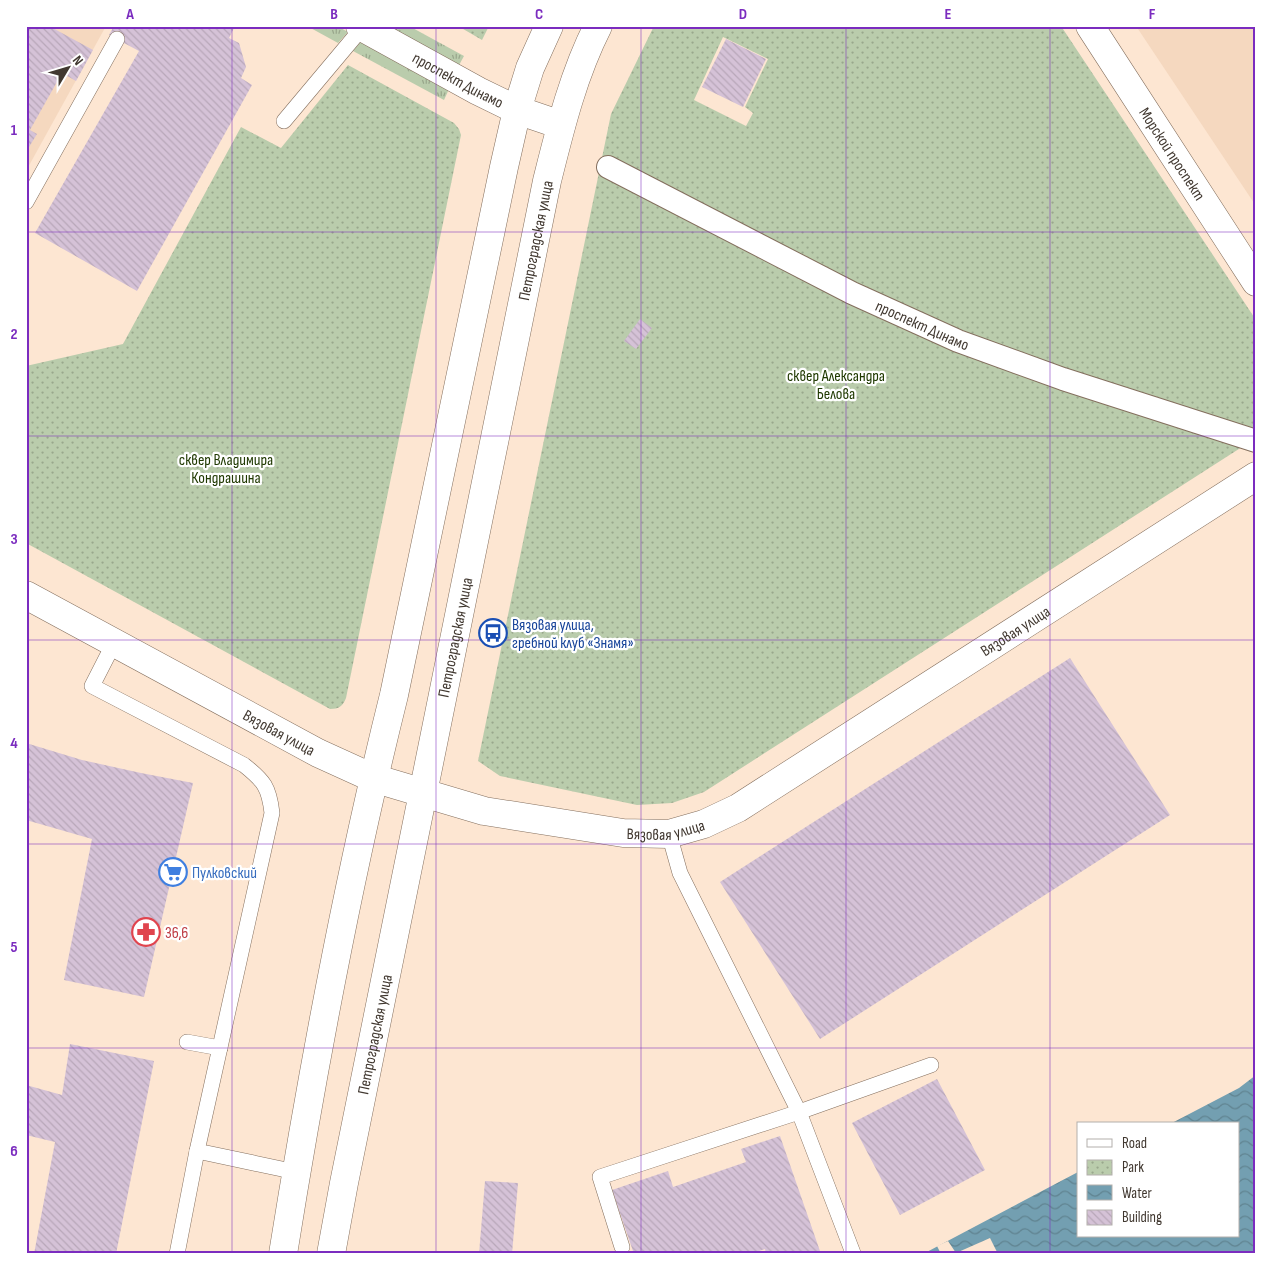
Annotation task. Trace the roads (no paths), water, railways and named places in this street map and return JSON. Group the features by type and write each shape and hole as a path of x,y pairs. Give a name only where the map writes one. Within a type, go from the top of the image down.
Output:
{"street":[{"path":"282,1254 339,944 373,778 394,696 504,166 517,110 530,68 549,26"},
{"name":"Петроградская улица","path":"331,1254 545,191 561,125 574,85 598,26"},
{"name":"Морской проспект","path":"1090,26 1251,265"},
{"name":"проспект Динамо","path":"361,27 478,91 517,110 561,125"},
{"name":"проспект Динамо","path":"608,166 852,293 958,341 1063,379 1256,441"},
{"name":"Вязовая улица","path":"26,595 318,753 373,778 484,811 624,833 669,834 704,824 738,808 1256,476"}],"lane":[{"path":"284,121 361,27"},
{"path":"26,202 117,39"},
{"path":"114,643 92,686 244,765 260,778 270,794 272,813 197,1151 177,1254"},
{"path":"669,834 680,873 799,1112 853,1253"},
{"path":"187,1042 220,1048"},
{"path":"622,1247 600,1177 799,1112 931,1064"},
{"path":"197,1151 296,1172"}],"water":[{"path":"1256,1075 1256,1254 923,1254 1077,1173 1077,1238 1240,1238 1240,1122 1174,1122 1239,1088"}],"place":[{"name":"Вязовая улица, гребной клуб «Знамя»","path":"493,633"},
{"name":"Пулковский","path":"173,872"},
{"name":"36,6","path":"146,932"}],"park label":[{"name":"сквер Александра Белова","path":"836,384"},
{"name":"сквер Владимира Кондрашина","path":"226,468"}]}
